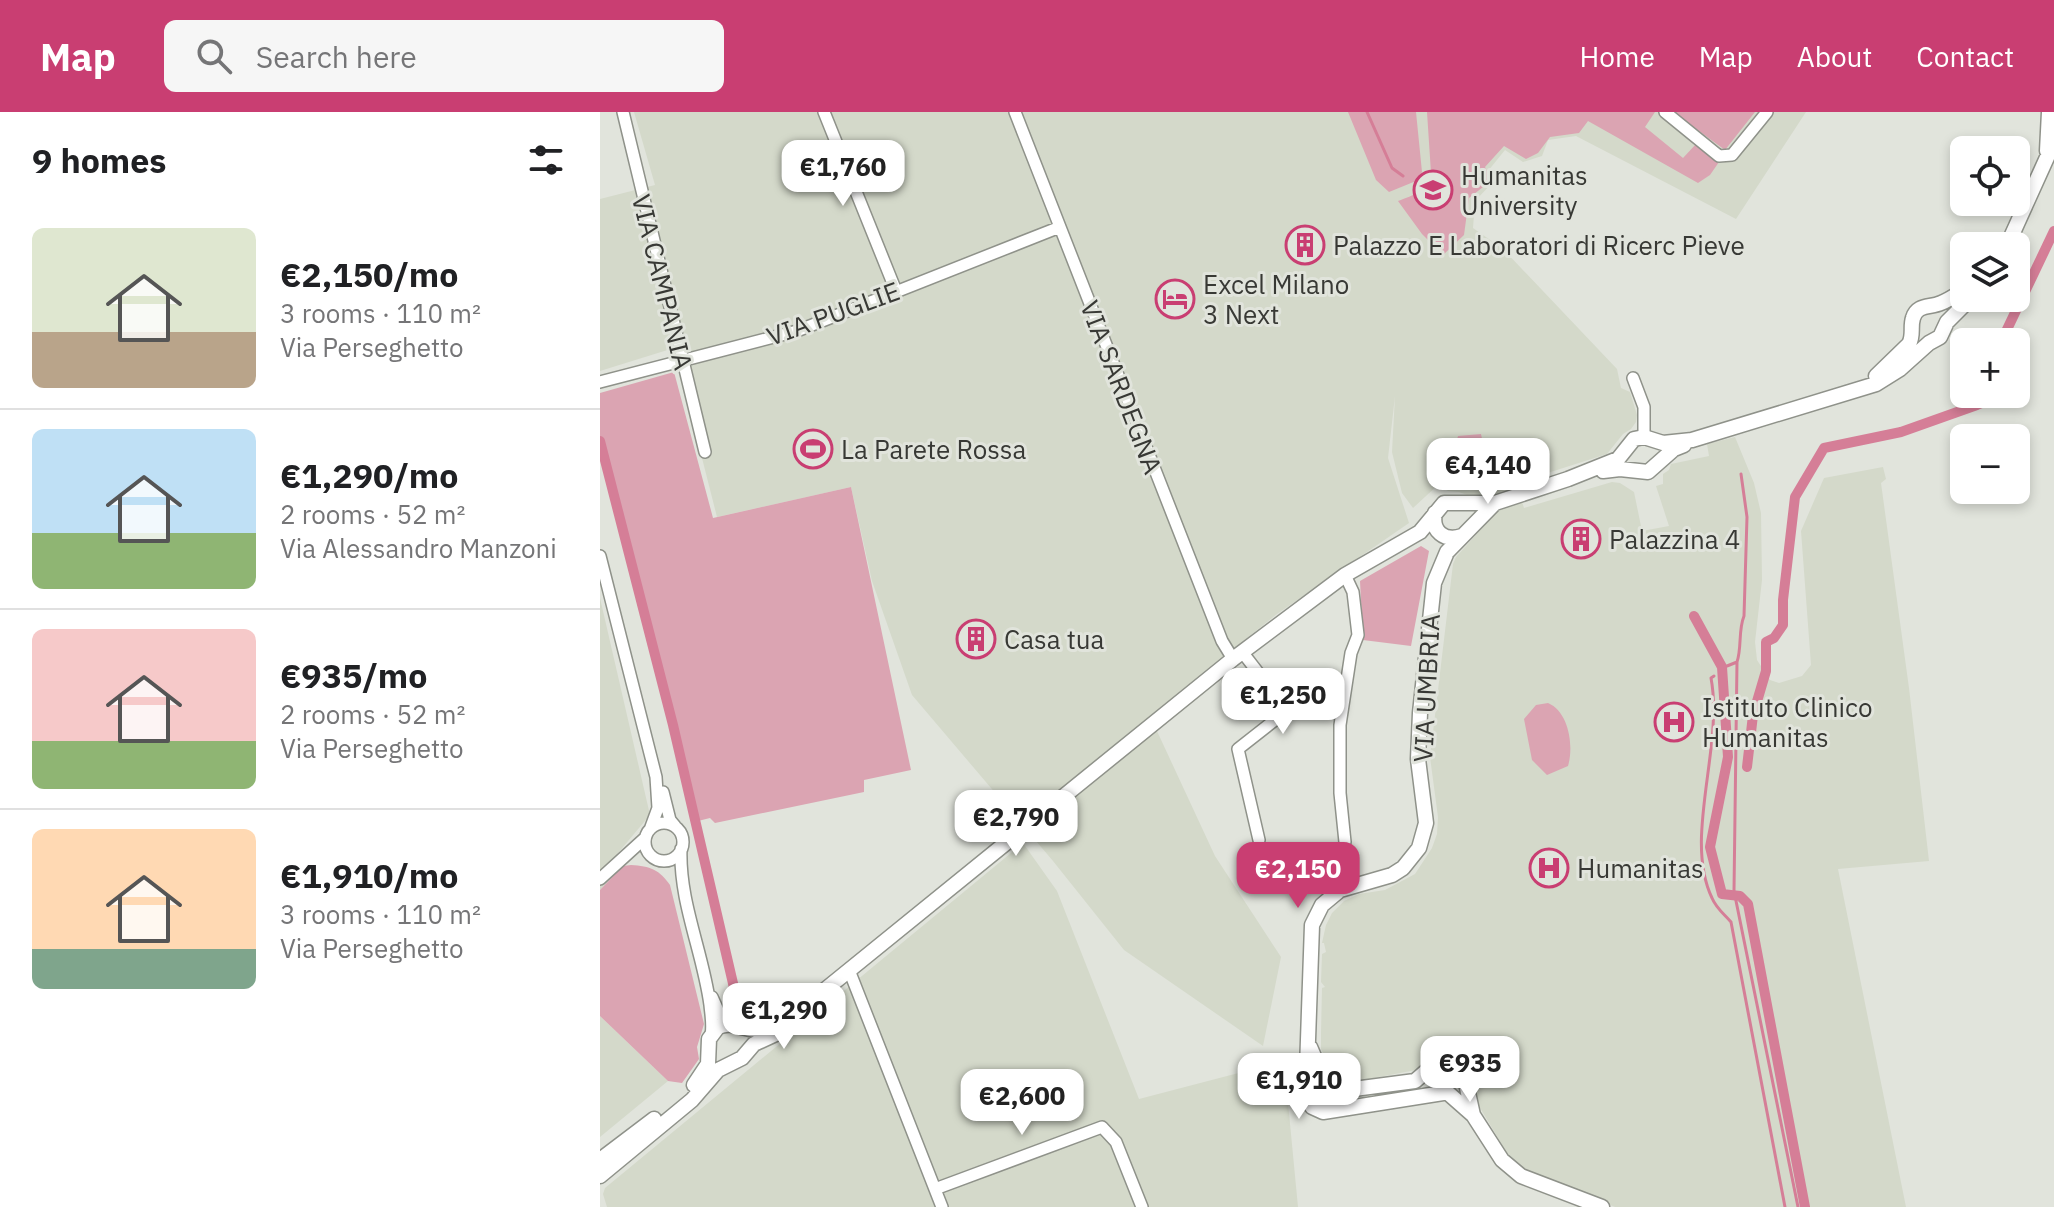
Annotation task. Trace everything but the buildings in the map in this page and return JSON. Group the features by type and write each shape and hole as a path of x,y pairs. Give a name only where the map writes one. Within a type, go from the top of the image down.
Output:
{"street":[{"name":"VIA CAMPANIA","path":"623,112 705,452"},
{"path":"824,112 896,291"},
{"name":"VIA SARDEGNA","path":"1015,112 1222,641 1280,701 1280,716 1238,749 1259,840"},
{"path":"1665,112 1719,156 1726,157 1732,155 1767,112"},
{"path":"2013,232 2050,149 2049,112"},
{"name":"VIA PUGLIE","path":"600,382 797,331 1060,227"},
{"path":"1857,391 1901,354 1912,338 1913,317 1917,311 1950,297"},
{"path":"1933,306 1943,312 1947,322"},
{"path":"1568,479 1613,469 1648,472 1674,449 1692,440 1857,391 1896,372 1944,333 1947,322 1957,312"},
{"path":"1912,327 1919,337 1935,340"},
{"path":"1633,378 1644,407 1648,439 1659,450 1659,462"},
{"path":"600,1176 692,1100 718,1070 742,1058 756,1042 778,1033 849,970 1238,656 1345,575 1420,532 1444,503 1495,503 1568,479 1618,459 1631,441 1648,439 1663,443 1692,440"},
{"path":"1624,451 1626,462 1632,470"},
{"path":"1420,532 1450,538 1466,532 1470,513 1461,503"},
{"name":"VIA UMBRIA","path":"1308,1044 1311,938 1322,905 1340,890 1360,882 1380,879 1403,868 1419,848 1426,823 1418,759 1420,713 1433,595 1441,561 1495,503"},
{"path":"1435,512 1435,525 1441,534 1441,561"},
{"path":"600,556 656,777 670,820 682,837 684,888 713,1024 710,1056 705,1070 690,1090 600,1160"},
{"path":"1345,575 1353,592 1358,635 1351,653 1340,725 1340,793 1345,842"},
{"path":"656,777 658,808 648,833 647,850 684,888"},
{"path":"600,879 648,833 663,823 675,826"},
{"path":"622,860 646,856 659,860 673,858 681,849"},
{"path":"849,970 942,1207"},
{"path":"707,985 720,1015 747,1036 747,1051"},
{"path":"710,1042 719,1026 735,1025 758,1031 790,1021"},
{"path":"710,1042 718,1060 733,1063"},
{"path":"1308,1044 1316,1061 1334,1081 1340,1100 1329,1111"},
{"path":"1308,1044 1306,1091 1308,1102 1318,1111 1445,1093 1459,1088 1463,1080"},
{"path":"1306,1091 1317,1078 1354,1089 1415,1081 1441,1060 1454,1060 1463,1070 1473,1115"},
{"path":"1431,1069 1432,1084 1473,1115 1511,1170 1602,1207"},
{"path":"935,1189 1096,1128 1108,1131 1116,1142 1142,1207"}],"shaded area":[{"path":"634,112 1806,112 1736,219 1576,136 1548,140 1542,156 1523,162 1505,150 1488,171 1496,179 1475,201 1473,228 1503,249 1617,369 1621,388 1630,392 1637,415 1631,429 1607,454 1516,483 1524,508 1612,482 1620,483 1634,492 1642,531 1669,526 1656,486 1663,484 1663,474 1671,464 1709,456 1707,444 1735,437 1754,483 1761,513 1762,580 1755,642 1757,660 1770,680 1779,683 1802,676 1811,665 1801,531 1824,478 1883,467 1886,479 1881,483 1929,861 1838,869 1906,1207 1615,1207 1521,1168 1511,1160 1479,1106 1467,1054 1462,1050 1429,1057 1416,1070 1363,1080 1333,1069 1326,1060 1321,1049 1322,988 1325,987 1321,982 1322,954 1326,952 1322,943 1326,925 1344,901 1359,894 1385,890 1415,874 1432,848 1438,817 1430,757 1453,564 1494,515 1487,493 1472,497 1448,491 1439,484 1413,508 1402,493 1392,452 1395,396 1388,458 1409,523 1277,614 1150,716 1215,856 1281,957 1263,1046 1124,950 912,695 872,581 851,487 717,517 674,348 600,371 600,199 655,185"},
{"path":"1348,112 1416,112 1422,172 1416,181 1389,192 1376,180"},
{"path":"1427,112 1655,112 1645,127 1683,158 1697,143 1719,162 1710,175 1698,183 1588,121 1579,133 1550,137 1538,153 1526,159 1504,146 1485,167 1492,180 1469,198 1464,235 1443,255 1422,234 1398,201 1419,192 1431,173"},
{"path":"1673,112 1755,112 1725,150"},
{"path":"674,372 713,518 851,487 911,770 864,780 864,792 715,823 710,818 698,821 600,438 600,393"},
{"path":"1481,434 1488,468 1461,471 1456,443 1458,436"},
{"path":"1421,546 1429,551 1411,646 1363,640 1360,581"},
{"path":"600,598 650,815 612,860 623,866 600,890"},
{"path":"1548,703 1555,707 1565,722 1570,749 1568,766 1547,775 1532,760 1524,719 1536,705"},
{"path":"1023,843 1057,891 1139,1099 1284,1061 1298,1207 607,1207 603,1194 605,1188"},
{"path":"623,866 654,870 670,885 704,1024 697,1047 699,1059 682,1083 668,1081 600,1016 600,890"},
{"path":"600,1016 668,1081 600,1137"}],"waterway":[{"path":"1367,112 1392,168 1403,176"},
{"path":"2008,328 2054,231"},
{"path":"1747,767 1753,715 1766,671 1766,642 1774,638 1783,625 1795,497 1824,448 1901,432 1967,408"},
{"path":"600,441 673,725 735,992"},
{"path":"1741,474 1747,517 1744,616 1737,662 1734,891 1798,1207"},
{"path":"1694,616 1722,667 1728,757 1710,847 1722,894 1740,896 1748,904 1805,1207"},
{"path":"1727,666 1737,662"},
{"path":"1714,676 1711,678 1713,733 1702,820 1704,874 1714,902 1731,922 1785,1207"}],"place":[{"name":"Humanitas University","path":"1433,190"},
{"name":"Palazzo E Laboratori di Ricerc Pieve","path":"1305,245"},
{"name":"Excel Milano 3 Next","path":"1175,299"},
{"name":"La Parete Rossa","path":"813,449"},
{"name":"Palazzina 4","path":"1581,539"},
{"name":"Casa tua","path":"976,639"},
{"name":"Istituto Clinico Humanitas","path":"1674,722"},
{"name":"Humanitas","path":"1549,868"}]}
